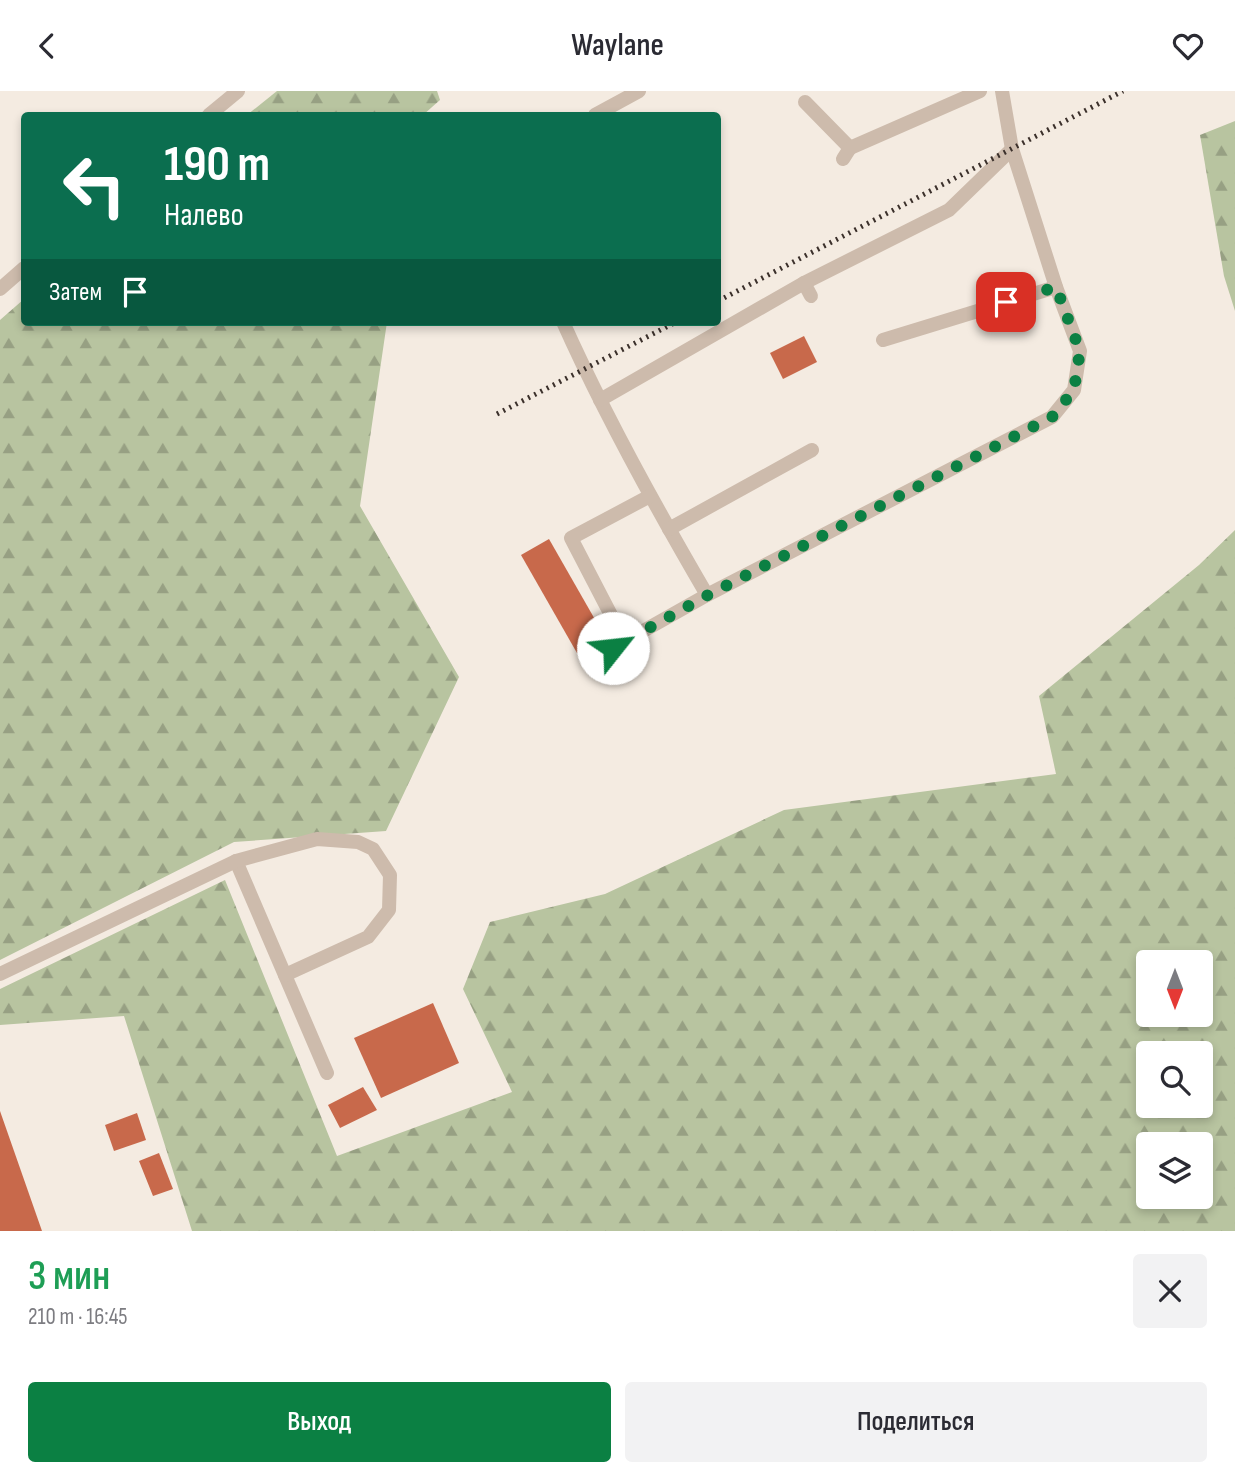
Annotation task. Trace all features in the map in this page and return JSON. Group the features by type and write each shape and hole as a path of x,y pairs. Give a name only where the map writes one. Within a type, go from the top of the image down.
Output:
{"lane":[{"path":"213,112 239,91"},
{"path":"805,101 846,154 980,91"},
{"path":"650,496 571,538 619,645 708,595 1052,417 1074,390 1080,351 1056,287 1012,149 1002,91"},
{"path":"600,112 635,92"},
{"path":"600,400 949,210 1012,149"},
{"path":"0,289 21,271"},
{"path":"883,340 1056,287"},
{"path":"565,326 650,496 708,595"},
{"path":"669,529 812,450"},
{"path":"0,974 236,861 317,839 358,842 373,849 390,875 389,910 368,937 285,975"},
{"path":"236,861 327,1073"}],"green space":[{"path":"277,91 437,91 440,100 426,112 251,112"},
{"path":"1235,121 1235,311 1224,276 1200,135"},
{"path":"21,302 21,326 386,326 360,506 459,677 386,831 234,842 0,960 0,320"},
{"path":"1235,530 1235,1231 192,1231 124,1016 0,1025 0,989 225,880 337,1156 512,1092 463,989 490,922 605,894 784,810 1056,774 1039,696 1199,565"}],"building":[{"path":"804,336 817,362 783,379 770,353"},
{"path":"549,539 605,637 577,653 521,555"},
{"path":"433,1003 459,1063 381,1098 354,1038"},
{"path":"363,1087 377,1110 340,1128 328,1105"},
{"path":"0,1111 42,1231 0,1231"},
{"path":"137,1113 146,1140 114,1151 105,1125"},
{"path":"159,1153 173,1189 153,1196 139,1161"}],"railway":[{"path":"721,299 1123,91"},
{"path":"497,414 668,326"}],"route":[{"path":"613,648 708,595 1052,417 1074,390 1080,351 1056,287 1006,302"}]}
